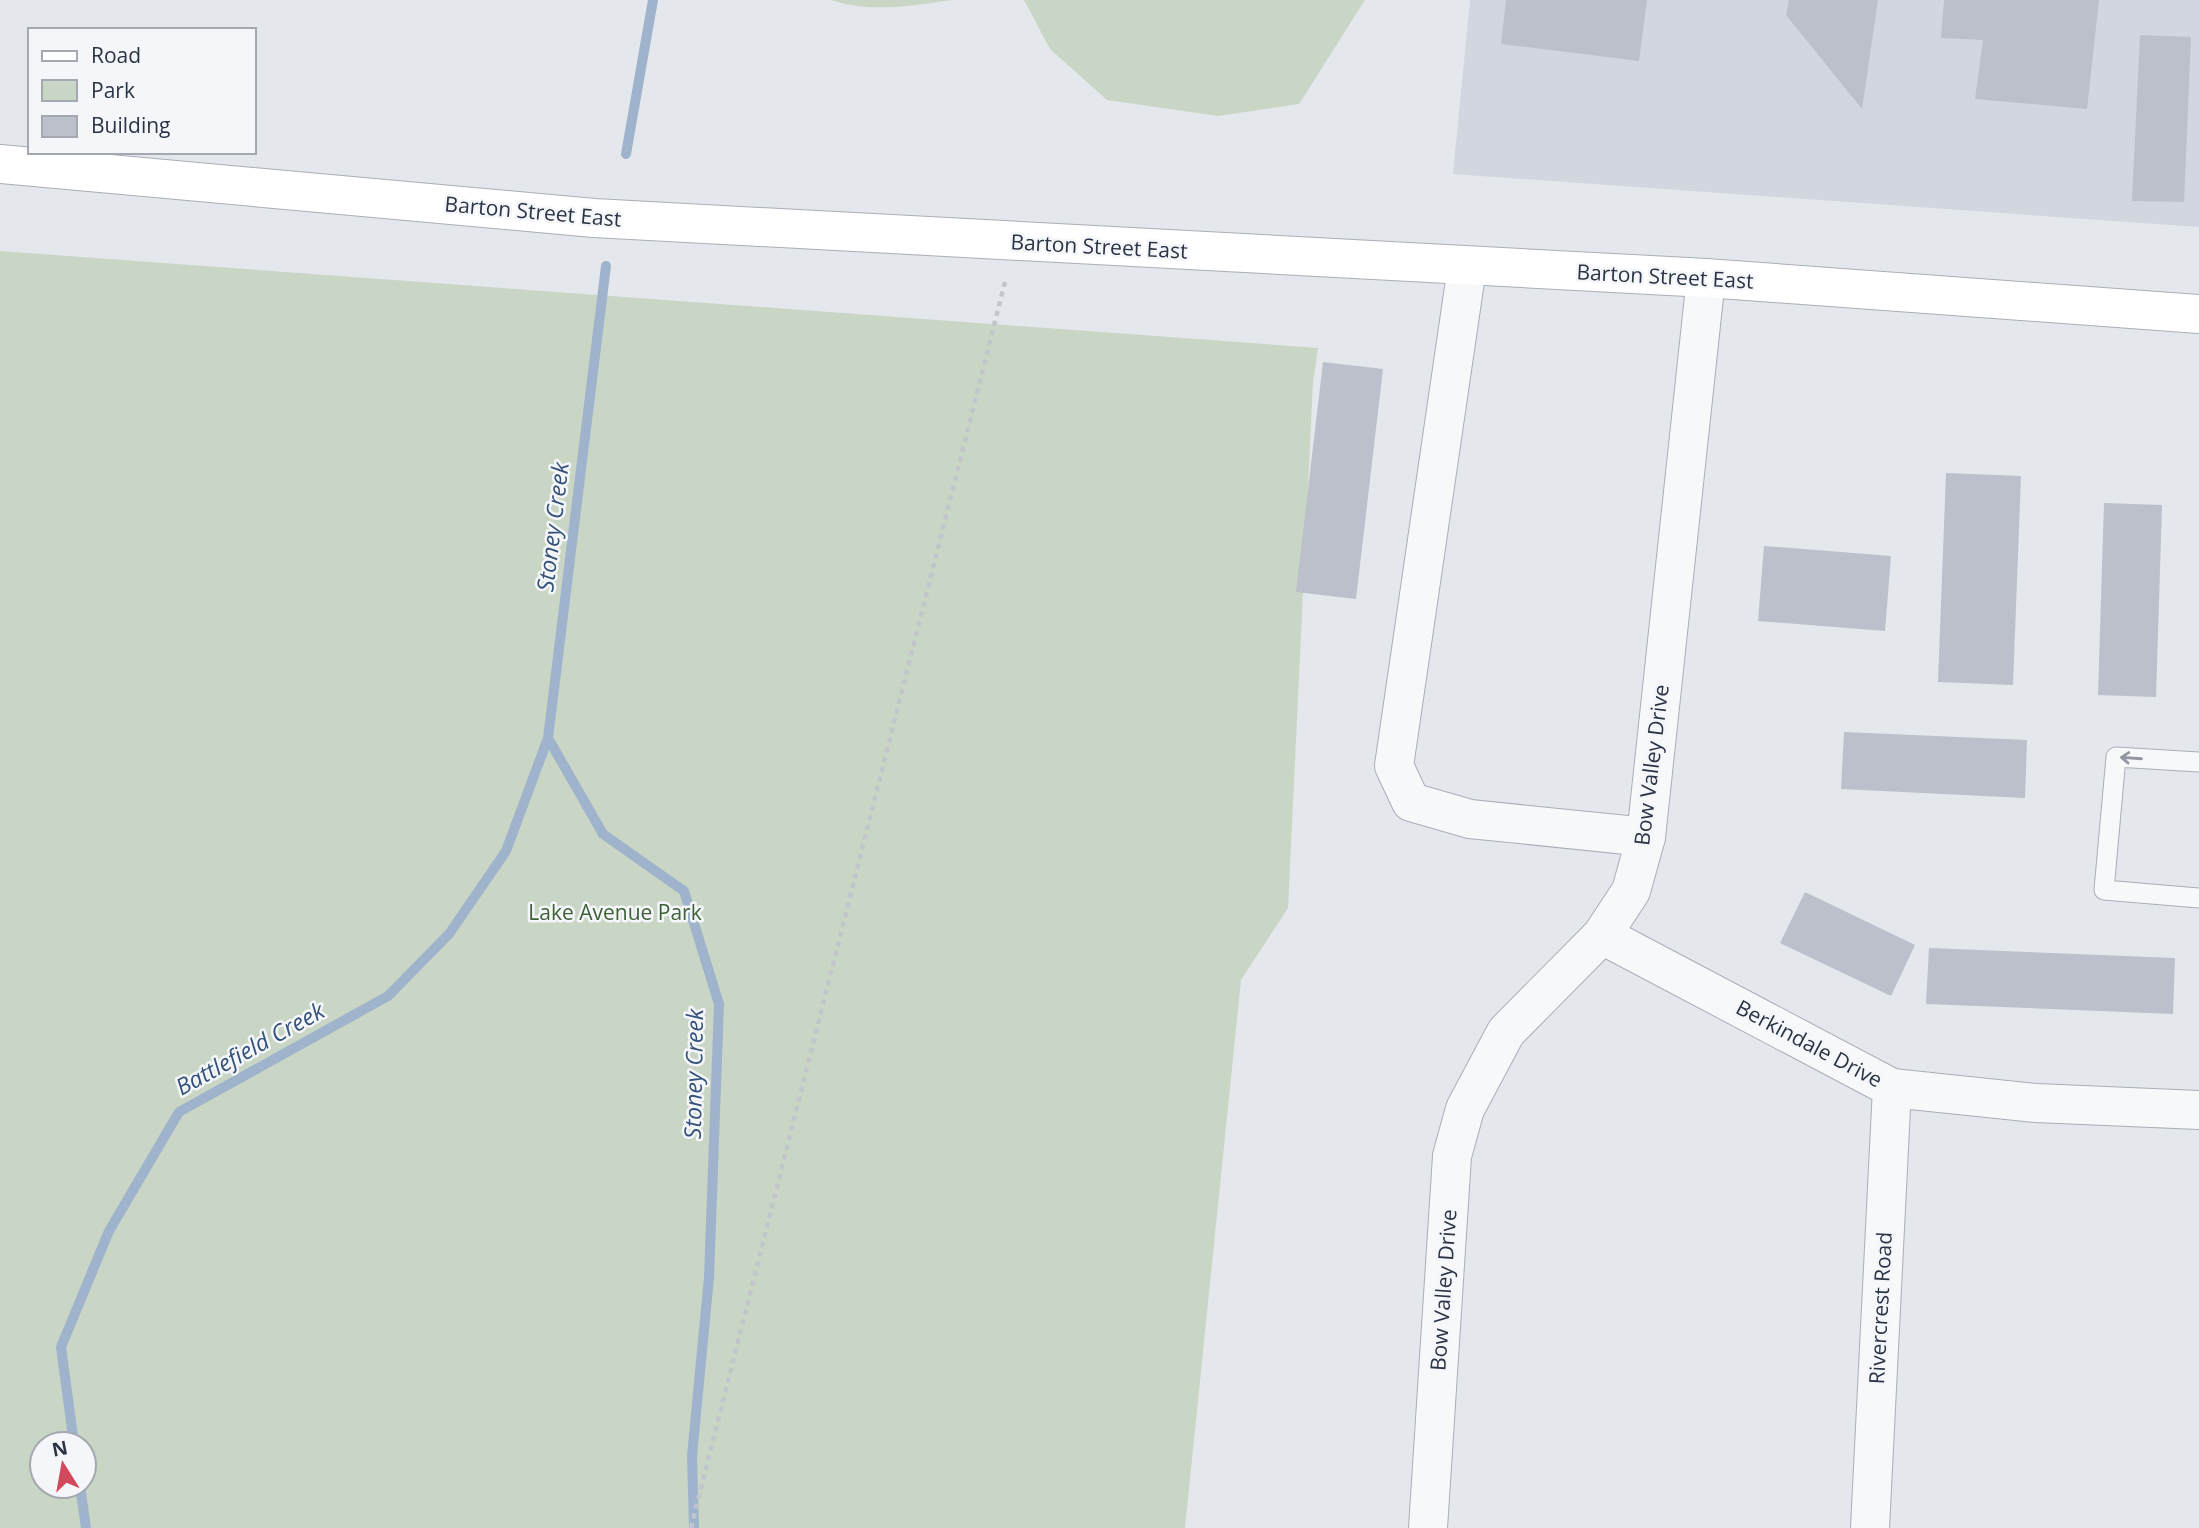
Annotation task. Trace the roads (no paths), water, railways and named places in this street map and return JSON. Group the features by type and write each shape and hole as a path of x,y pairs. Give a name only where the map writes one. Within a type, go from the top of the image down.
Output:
{"main road":[{"name":"Barton Street East","path":"0,164 594,218 1015,243 1706,278 2199,314"}],"street":[{"path":"1466,267 1394,766 1411,802 1470,819 1646,837"},
{"name":"Bow Valley Drive","path":"1428,1528 1452,1156 1465,1109 1506,1032 1602,936 1631,891 1646,837 1706,278"},
{"name":"Berkindale Drive","path":"1602,936 1892,1088 2036,1102 2199,1110"},
{"name":"Rivercrest Road","path":"1870,1528 1892,1088"},
{"path":"1870,1528 1880,1528"}],"lane":[{"path":"2199,762 2116,757 2104,890 2199,898"}],"waterway":[{"name":"Stoney Creek","path":"626,154 653,0"},
{"name":"Battlefield Creek","path":"72,1430 61,1347 109,1231 179,1112 388,996 449,934 506,851 548,738 606,266"},
{"name":"Stoney Creek","path":"548,738 603,834 684,891 719,1004 709,1277 692,1456 694,1528"},
{"name":"Battlefield Creek","path":"82,1500 86,1528"}],"park label":[{"name":"Lake Avenue Park","path":"615,913"}]}
